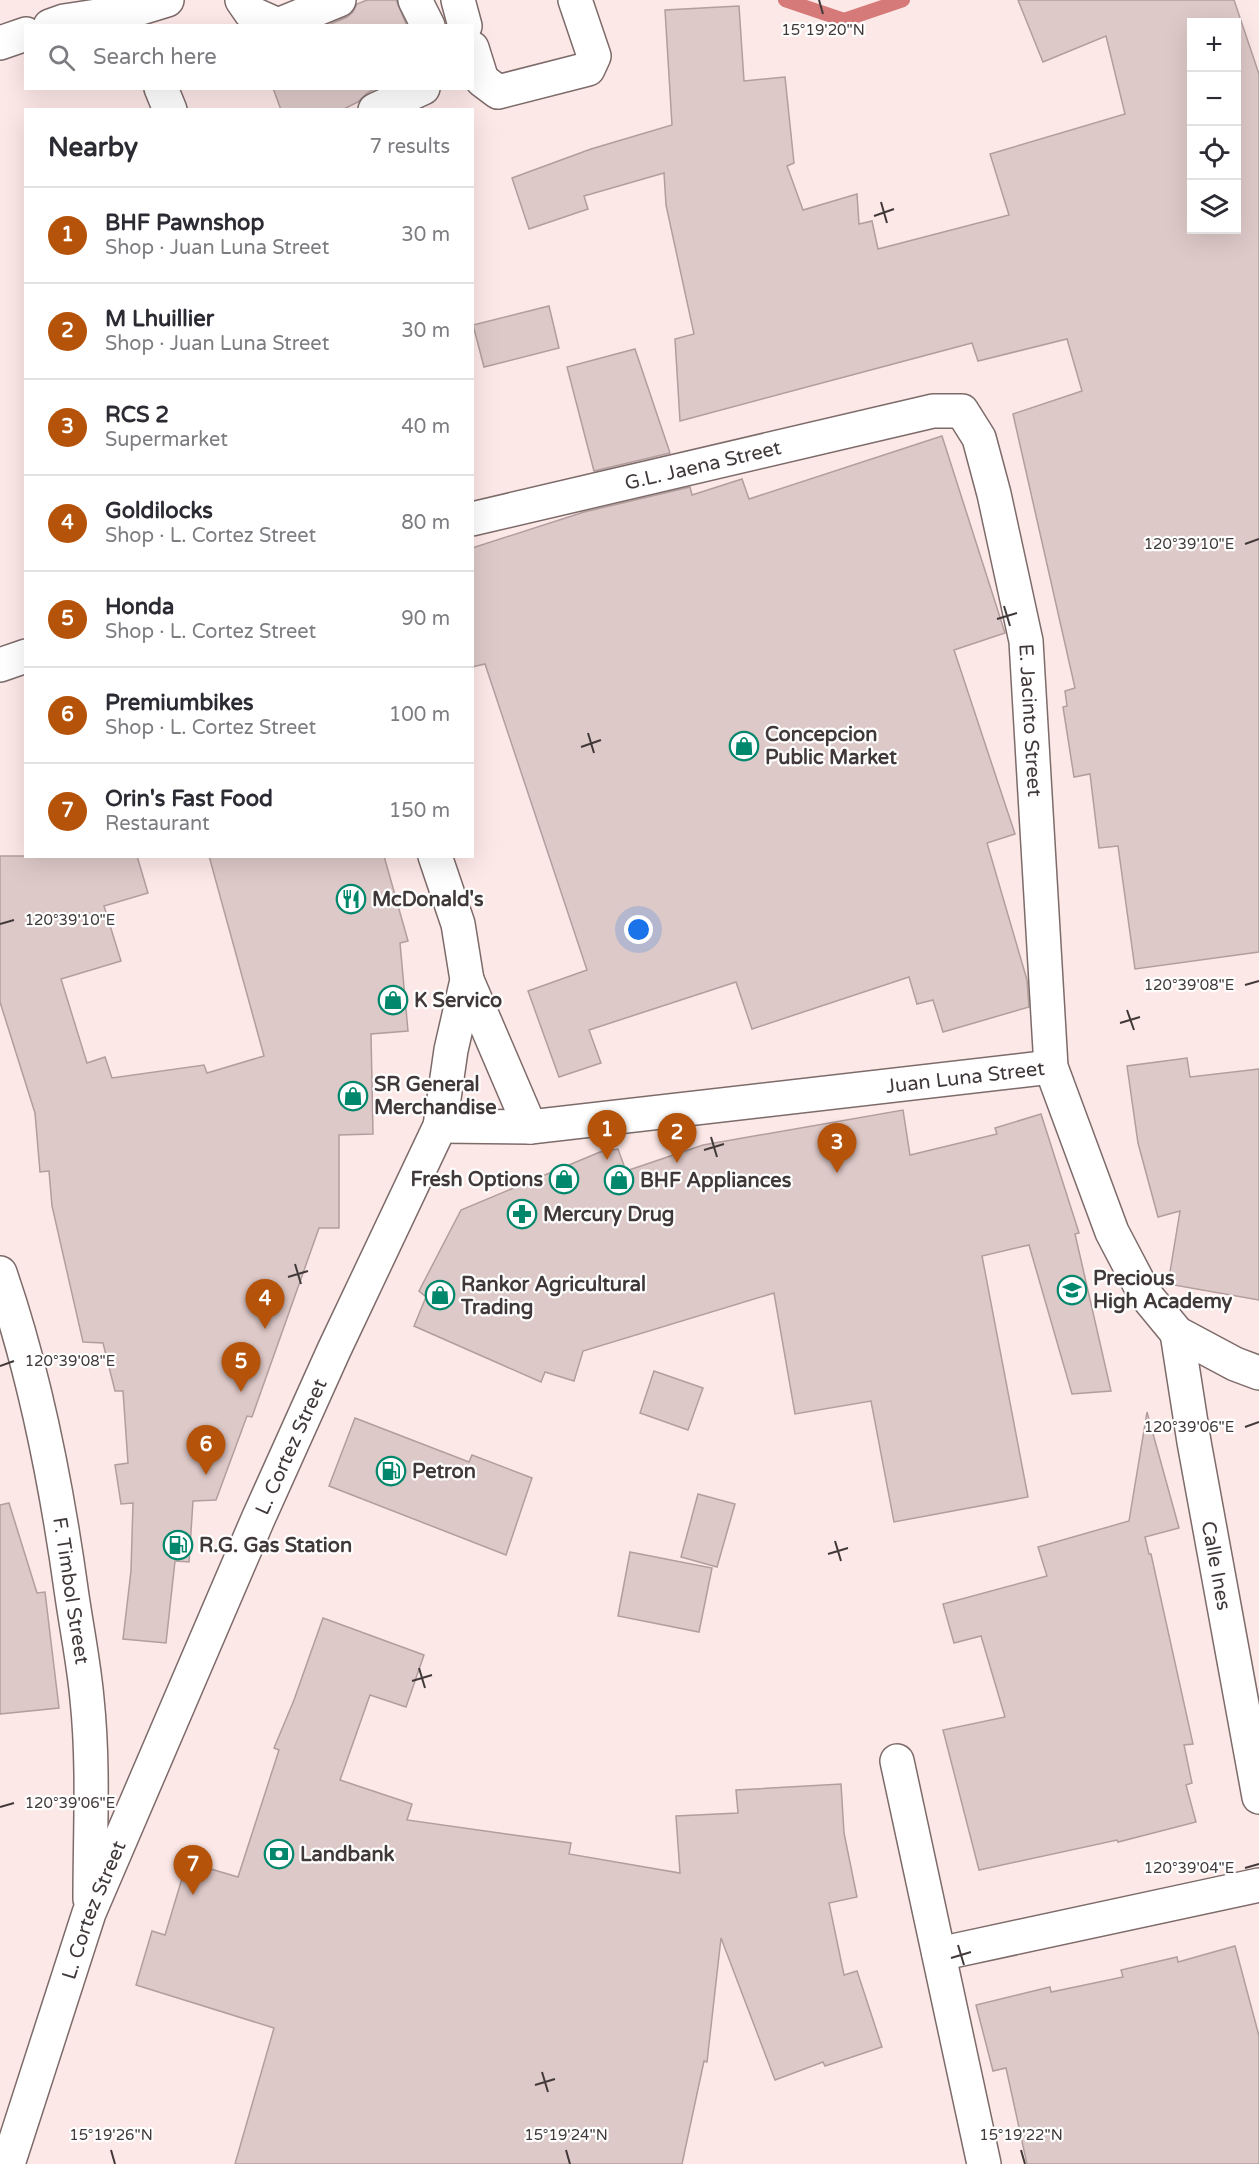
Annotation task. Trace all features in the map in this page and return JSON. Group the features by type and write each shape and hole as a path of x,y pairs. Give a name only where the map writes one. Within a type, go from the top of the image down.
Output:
{"street":[{"path":"56,24 131,12 166,0"},
{"path":"242,0 251,13 276,24"},
{"path":"280,24 339,0"},
{"path":"415,0 427,24"},
{"path":"458,0 464,24"},
{"path":"474,54 482,80 498,92 588,69 594,56 575,0"},
{"path":"0,43 24,35"},
{"path":"162,90 169,108"},
{"path":"379,108 419,90"},
{"name":"G.L. Jaena Street","path":"474,519 933,411"},
{"name":"E. Jacinto Street","path":"933,411 962,411 979,438 994,494 1026,641 1051,1067"},
{"path":"0,665 24,657"},
{"name":"L. Cortez Street","path":"8,2164 89,1913 258,1519 334,1350 440,1126 451,1050 467,980 458,924 436,858"},
{"path":"467,980 530,1127"},
{"name":"Juan Luna Street","path":"440,1126 530,1127 1051,1067 1112,1232 1144,1293 1177,1333 1235,1364 1259,1373"},
{"name":"F. Timbol Street","path":"0,1273 16,1318 43,1429 62,1527 88,1701 91,1772 89,1913"},
{"name":"Calle Ines","path":"1177,1333 1194,1443 1259,1797"},
{"path":"897,1761 984,2164"},
{"path":"939,1954 1259,1885"}],"building":[{"path":"367,0 396,0 406,24 331,24 347,17 357,4"},
{"path":"1018,0 1234,0 1240,18 1187,18 1187,234 1241,234 1241,21 1259,74 1259,952 1135,969 1118,846 1099,848 1090,774 1074,777 1063,707 1067,706 1065,691 1075,688 1013,414 1082,391 1067,339 978,361 972,343 680,421 675,339 694,334 666,205 664,173 584,196 588,209 529,229 512,178 591,149 672,125 665,10 739,6 744,81 785,77 794,163 787,166 803,210 857,194 859,224 872,221 878,249 1009,215 990,154 1125,114 1106,36 1043,62"},
{"path":"274,90 373,90 346,108 280,108"},
{"path":"549,306 559,348 484,367 474,325"},
{"path":"635,349 670,453 594,471 567,367"},
{"name":"Concepcion Public Market","path":"942,436 1005,633 954,650 1015,834 987,843 1027,980 1029,1007 943,1032 933,1000 917,1004 909,977 752,1029 736,982 589,1030 601,1063 559,1077 528,991 587,970 485,664 474,667 474,547 584,512 690,487 692,495 742,479 749,499"},
{"path":"0,856 138,858 148,893 104,906 121,961 61,979 87,1063 105,1057 112,1078 204,1065 207,1073 264,1056 210,858 385,858 408,941 400,943 408,1031 371,1034 373,1134 339,1135 339,1228 319,1228 252,1417 247,1416 216,1500 193,1501 189,1562 175,1561 166,1643 123,1639 131,1571 133,1503 121,1504 115,1465 128,1463 123,1391 115,1391 103,1343 83,1342 52,1206 49,1171 40,1172 35,1113 0,1002"},
{"path":"1187,1058 1190,1077 1259,1069 1259,1300 1168,1284 1180,1211 1158,1217 1138,1143 1127,1066"},
{"path":"903,1110 910,1155 997,1134 995,1128 1041,1114 1079,1233 1075,1234 1111,1391 1072,1394 1029,1245 982,1256 1028,1497 894,1522 871,1401 795,1414 774,1293 583,1351 574,1381 545,1372 541,1382 414,1326 426,1297 419,1291 461,1210 600,1152 618,1149 626,1171 703,1145"},
{"path":"654,1371 703,1388 688,1430 640,1413"},
{"path":"1147,1412 1179,1528 1145,1537 1149,1554 1151,1554 1193,1744 1184,1745 1192,1783 1186,1785 1196,1822 1118,1842 1117,1840 979,1870 943,1730 1005,1717 981,1636 954,1643 943,1604 1047,1576 1038,1547 1129,1521"},
{"path":"355,1418 469,1462 472,1455 532,1478 506,1555 329,1486"},
{"path":"698,1494 735,1504 717,1567 681,1557"},
{"path":"9,1503 37,1593 45,1592 59,1708 0,1714 0,1505"},
{"path":"630,1552 712,1568 699,1632 618,1616"},
{"path":"323,1618 424,1655 406,1707 370,1695 340,1780 412,1804 407,1820 571,1843 569,1854 680,1873 676,1816 738,1813 736,1790 841,1784 844,1833 857,1897 829,1903 844,1975 857,1971 882,2047 825,2066 823,2062 775,2080 721,1938 707,2062 704,2061 682,2164 235,2164 274,2028 136,1985 152,1931 165,1935 187,1862 238,1877 279,1750 274,1748"},
{"path":"1235,1946 1259,2036 1259,2164 1027,2164 1006,2068 993,2071 976,2005 1050,1987 1051,1992 1123,1977 1121,1970 1177,1957 1178,1962"}],"waterway":[{"path":"785,0 844,20 903,0"}],"place":[{"name":"Concepcion Public Market","path":"744,746"},
{"name":"McDonald's","path":"351,899"},
{"name":"K Servico","path":"393,1000"},
{"name":"SR General Merchandise","path":"353,1096"},
{"name":"BHF Pawnshop","path":"607,1160"},
{"name":"M Lhuillier","path":"677,1163"},
{"name":"RCS 2","path":"837,1173"},
{"name":"Fresh Options","path":"564,1179"},
{"name":"BHF Appliances","path":"619,1180"},
{"name":"Mercury Drug","path":"522,1214"},
{"name":"Precious High Academy","path":"1072,1290"},
{"name":"Rankor Agricultural Trading","path":"440,1295"},
{"name":"Goldilocks","path":"265,1329"},
{"name":"Honda","path":"241,1392"},
{"name":"Petron","path":"391,1471"},
{"name":"Premiumbikes","path":"206,1475"},
{"name":"R.G. Gas Station","path":"178,1545"},
{"name":"Landbank","path":"279,1854"},
{"name":"Orin's Fast Food","path":"193,1895"}]}
